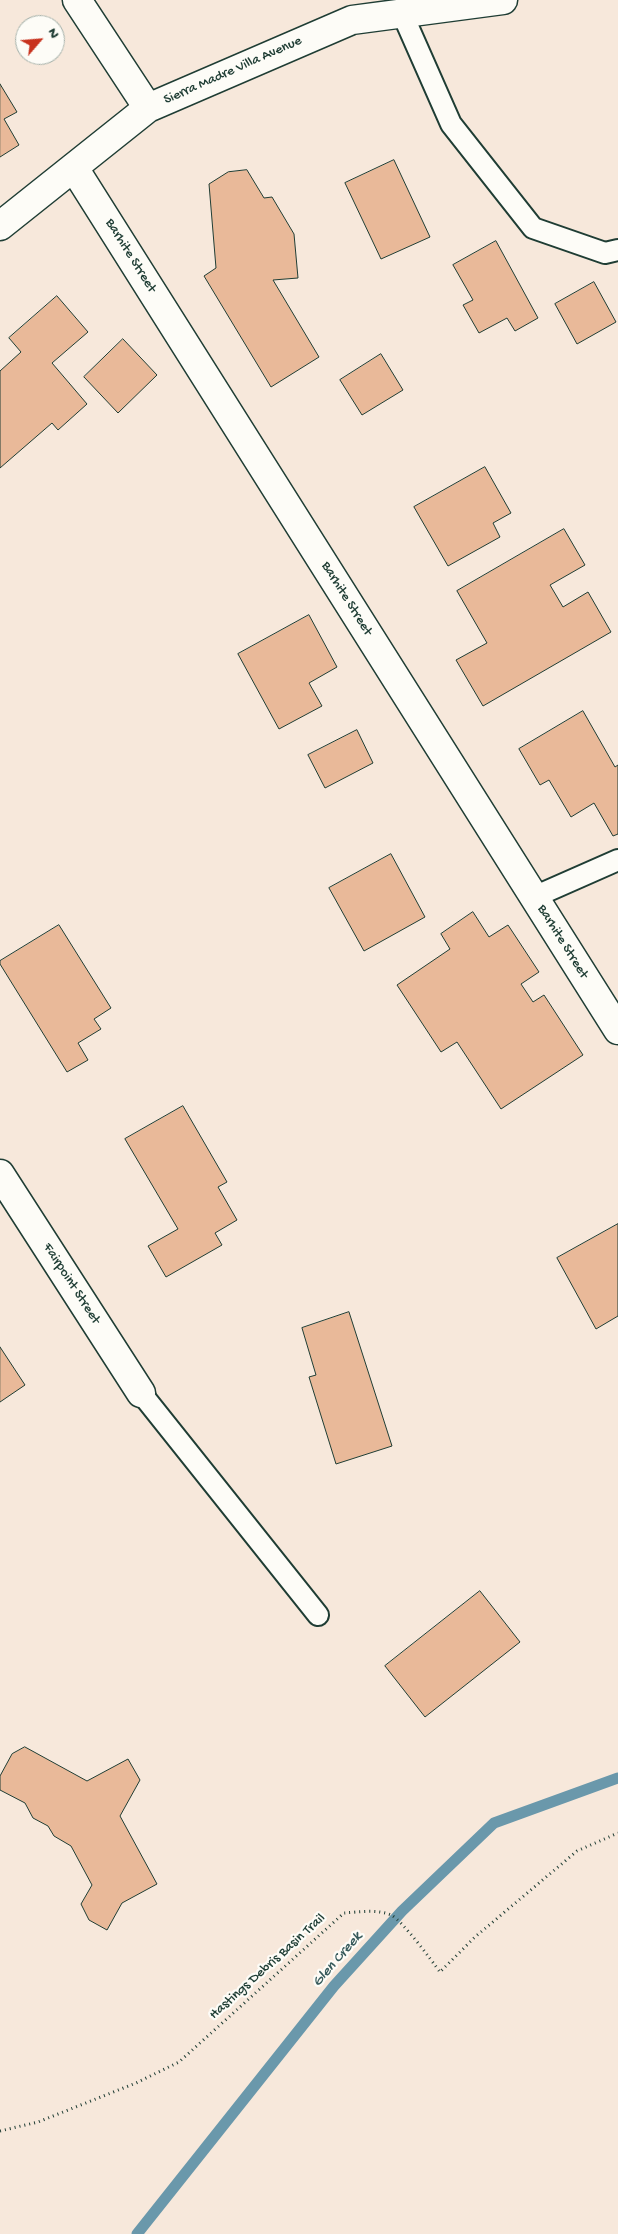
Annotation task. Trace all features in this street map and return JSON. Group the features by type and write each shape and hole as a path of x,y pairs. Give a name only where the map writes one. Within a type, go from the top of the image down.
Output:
{"street":[{"path":"78,0 148,108"},
{"name":"Sierra Madre Villa Avenue","path":"0,226 148,108 352,20 503,0"},
{"name":"Barhite Street","path":"74,168 618,1030"},
{"name":"Fairpoint Street","path":"0,1174 141,1393"}],"lane":[{"path":"402,13 451,124 533,228 605,253 618,250"},
{"path":"534,897 618,860"},
{"path":"141,1393 318,1615"}],"path":[{"name":"Hastings Debris Basin Trail","path":"0,2131 38,2122 136,2083 179,2062 344,1914 364,1911 391,1916 411,1935 440,1972 475,1937 577,1851 618,1833"}],"building":[{"path":"0,84 17,112 4,119 19,145 0,157"},
{"path":"394,160 430,237 381,259 345,183"},
{"path":"247,170 264,198 272,197 294,234 298,278 273,280 319,357 271,387 204,276 216,268 209,184 228,172"},
{"path":"496,241 538,318 515,331 507,318 479,333 463,305 473,300 453,265"},
{"path":"594,282 616,322 577,344 555,304"},
{"path":"57,296 88,332 52,363 87,404 58,430 52,423 0,468 0,371 21,352 9,338"},
{"path":"123,339 157,375 118,413 84,377"},
{"path":"381,354 403,390 362,415 340,380"},
{"path":"485,467 511,513 493,523 500,537 448,566 414,507"},
{"path":"564,529 585,565 550,585 563,607 588,592 611,632 483,706 456,660 487,643 457,591"},
{"path":"309,615 337,667 309,683 322,706 279,729 238,654"},
{"path":"583,711 615,767 618,765 618,834 613,836 594,803 571,817 549,780 540,785 519,749"},
{"path":"357,730 373,763 325,788 308,755"},
{"path":"391,854 425,917 364,951 329,888"},
{"path":"473,912 489,937 508,925 539,972 521,984 533,1002 544,995 583,1055 501,1109 457,1042 441,1052 397,985 450,949 441,934"},
{"path":"59,925 111,1008 94,1019 101,1029 78,1043 88,1060 67,1072 0,964 0,961"},
{"path":"183,1106 227,1182 218,1187 237,1220 215,1233 222,1245 166,1277 148,1246 178,1229 125,1139"},
{"path":"618,1224 618,1316 596,1329 557,1258"},
{"path":"349,1312 392,1446 336,1464 309,1377 316,1375 302,1328"},
{"path":"0,1347 25,1385 0,1402"},
{"path":"480,1591 520,1642 425,1717 385,1666"},
{"path":"25,1747 87,1781 128,1759 140,1780 120,1816 157,1884 122,1903 107,1930 89,1920 81,1904 92,1885 71,1846 54,1836 48,1826 33,1818 25,1803 0,1790 0,1776 12,1754"}],"waterway":[{"name":"Glen Creek","path":"137,2234 334,1986 402,1911 494,1823 618,1778"}]}
